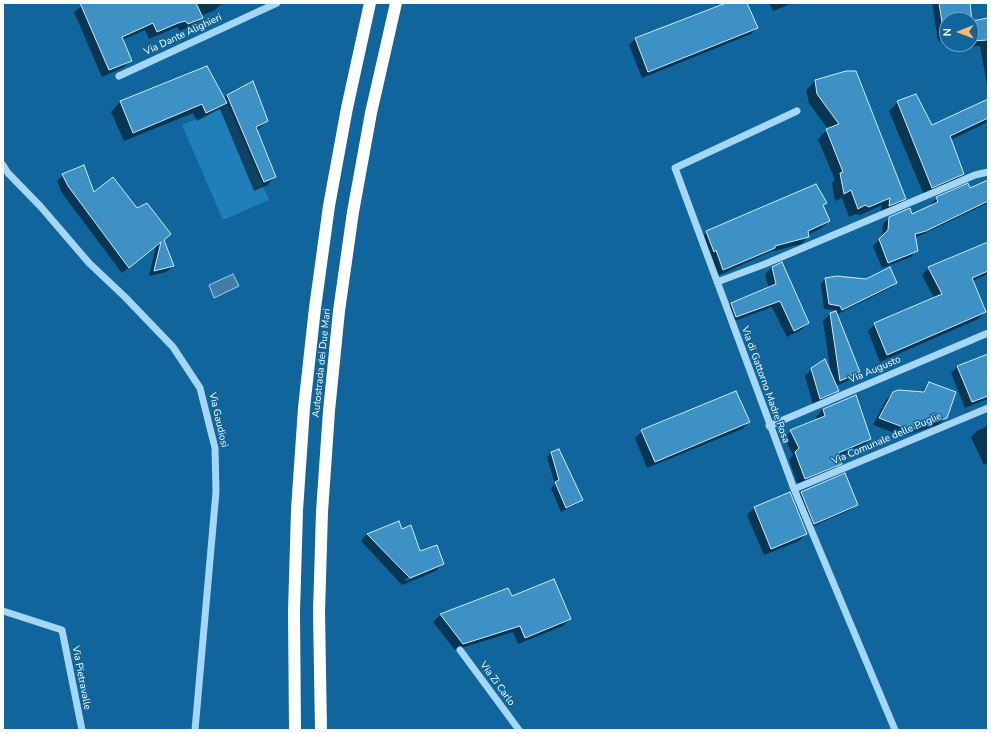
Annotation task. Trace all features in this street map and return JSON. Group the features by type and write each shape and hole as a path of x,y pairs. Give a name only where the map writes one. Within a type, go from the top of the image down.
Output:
{"highway":[{"name":"Autostrada dei Due Mari","path":"295,730 294,612 297,510 304,408 315,308 329,206 347,108 370,3"},
{"name":"Autostrada dei Due Mari","path":"321,730 319,612 322,512 329,411 353,212 371,113 396,3"}],"street":[{"name":"Via Dante Alighieri","path":"119,76 276,3"},
{"name":"Via di Gattorno Madre Rosa","path":"797,112 675,168 769,426 895,730"},
{"name":"Via Gaudiosi","path":"3,165 8,173 41,207 89,263 125,297 172,347 200,388 215,448 216,492 195,730"},
{"path":"717,282 765,264 976,175 988,172"},
{"name":"Via Augusto","path":"769,426 988,333"},
{"name":"Via Comunale delle Puglie","path":"794,489 988,408"},
{"name":"Via Pietravalle","path":"3,611 62,630 82,730"},
{"name":"Via Zi Carlo","path":"460,650 519,730"}],"shaded area":[{"path":"228,105 269,200 223,220 182,125"},
{"path":"233,274 239,286 214,298 209,285"}],"building":[{"path":"80,3 196,3 203,18 188,24 185,21 178,23 157,32 153,23 122,37 132,61 109,70"},
{"path":"726,3 747,3 758,28 648,72 635,38"},
{"path":"939,3 970,3 971,12 940,12"},
{"path":"988,18 988,40 979,41 979,20"},
{"path":"207,66 227,103 206,113 202,104 133,133 120,101"},
{"path":"846,71 856,71 906,199 889,206 890,198 869,207 865,205 858,209 851,190 844,194 840,173 843,172 826,129 839,124 817,94 815,80"},
{"path":"253,81 268,121 256,127 276,177 264,182 227,95"},
{"path":"916,94 932,125 988,99 988,118 950,136 964,174 932,188 897,101"},
{"path":"84,165 94,192 113,177 137,208 147,203 171,234 164,240 174,266 154,271 161,242 129,268 68,186 62,174"},
{"path":"988,180 988,201 926,231 915,234 918,251 888,263 879,239 888,230 889,217 910,208 912,214 938,202 936,197 968,183 970,188"},
{"path":"816,184 827,203 823,205 830,221 808,231 809,237 775,246 775,248 723,270 716,250 714,252 706,231"},
{"path":"988,242 988,271 972,278 986,312 887,355 874,323 942,294 928,267"},
{"path":"782,262 809,323 794,331 780,301 736,317 731,303 776,284 772,267"},
{"path":"890,267 897,283 842,310 840,306 829,304 825,278 837,276 866,279"},
{"path":"836,311 860,372 840,381 830,313"},
{"path":"988,354 988,396 972,402 957,366"},
{"path":"825,359 839,391 820,399 811,368"},
{"path":"929,382 956,392 947,418 911,430 879,418 893,392 898,390 924,392"},
{"path":"736,391 750,422 655,462 641,430"},
{"path":"856,395 871,439 838,453 842,464 805,479 795,452 799,448 790,430 825,416 823,409"},
{"path":"559,449 583,500 566,508 555,482 559,480 551,452"},
{"path":"845,473 858,505 814,524 801,492"},
{"path":"790,492 807,534 771,549 754,507"},
{"path":"399,521 402,529 411,525 420,551 437,545 444,564 410,578 367,534"},
{"path":"554,579 571,619 525,638 520,626 463,644 440,614 508,588 512,596"}]}
